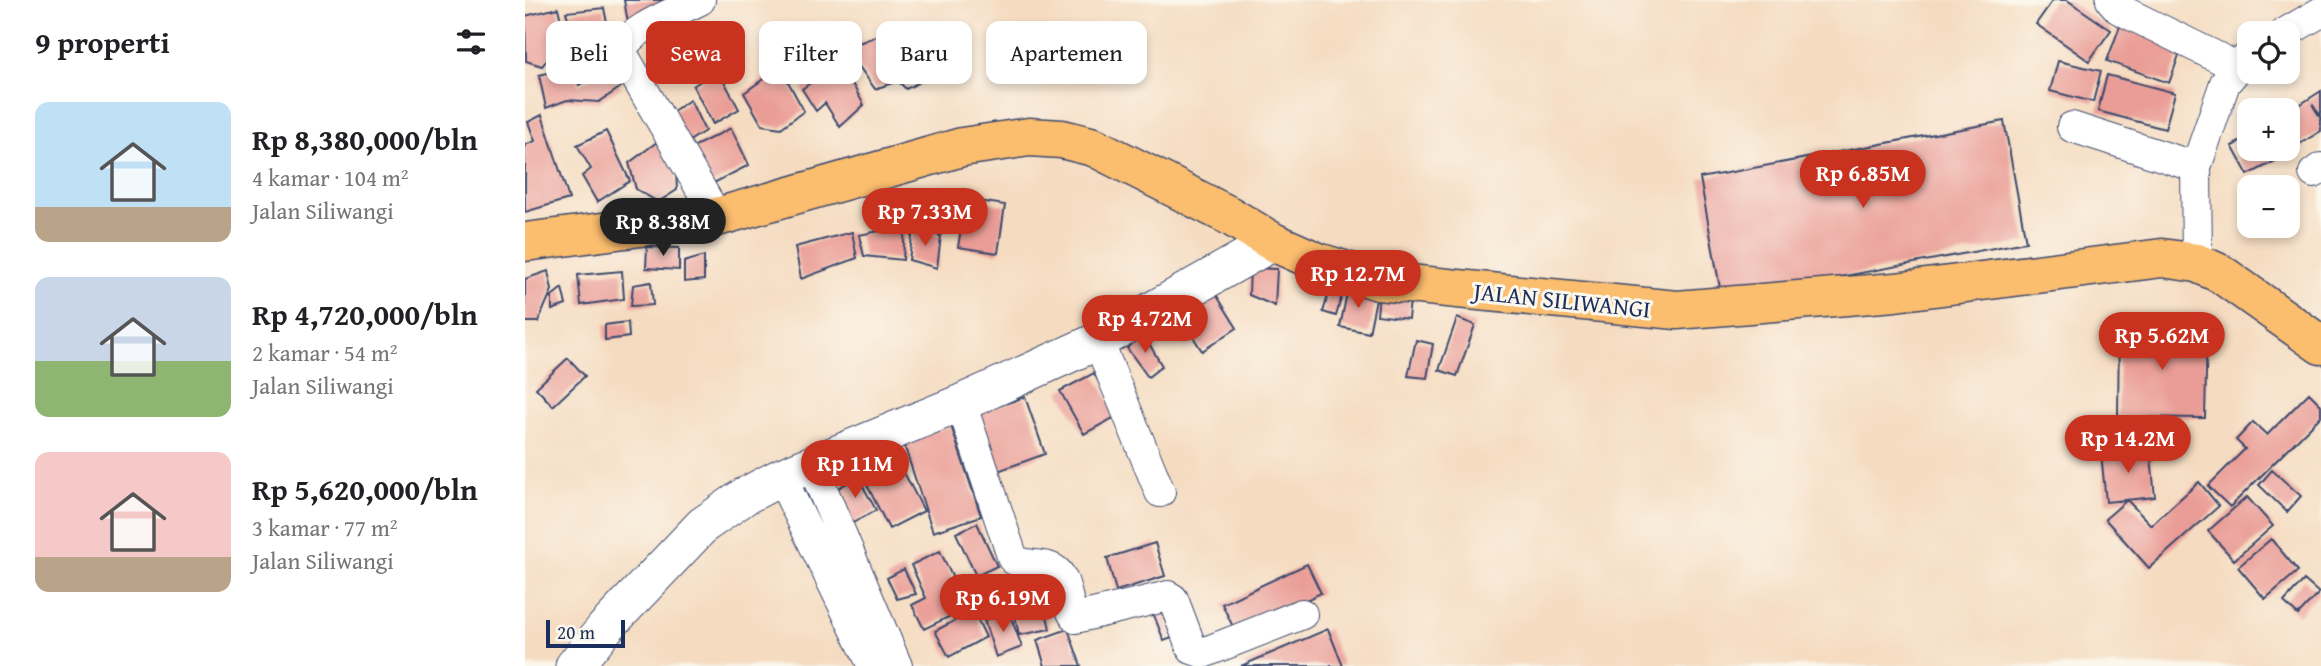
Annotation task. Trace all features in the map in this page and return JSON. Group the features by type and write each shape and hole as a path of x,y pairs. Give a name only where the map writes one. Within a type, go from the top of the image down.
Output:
{"main road":[{"name":"JALAN SILIWANGI","path":"525,242 717,216 962,147 1029,137 1062,139 1094,147 1230,216 1273,242 1318,262 1379,281 1677,310 1895,292 2162,258 2197,263 2221,274 2321,345"}],"street":[{"path":"700,0 631,36 622,46 622,53 662,128 717,216"},
{"path":"2111,0 2129,15 2237,59"},
{"path":"2300,24 2321,12"},
{"path":"2197,263 2196,167 2225,83 2237,68"},
{"path":"2072,127 2196,167"},
{"path":"574,666 605,628 703,525 796,471 961,404 1098,341 1273,242"},
{"path":"1098,341 1160,492"},
{"path":"961,404 1013,559 1057,572 1062,579 1070,612 1076,618 1168,596 1173,599 1192,649 1203,653 1302,614"},
{"path":"796,471 873,666"},
{"path":"796,471 897,666"}],"building":[{"path":"624,0 681,0 632,21 628,21"},
{"path":"2053,0 2067,0 2111,30 2089,61 2036,24"},
{"path":"558,8 561,21 546,21 546,61 542,66 526,61 525,16"},
{"path":"604,8 607,21 569,21 566,12"},
{"path":"2120,26 2182,47 2169,83 2107,61"},
{"path":"876,36 876,84 889,84 875,89 862,71 862,42"},
{"path":"2058,61 2101,71 2093,102 2050,91"},
{"path":"546,73 546,84 618,84 621,87 599,102 567,100 546,108 539,75"},
{"path":"2107,75 2175,93 2165,129 2098,111"},
{"path":"759,82 789,84 804,111 781,128 762,125 744,93"},
{"path":"726,84 739,109 713,124 693,86"},
{"path":"809,84 852,84 864,105 840,127 825,103 816,111 802,89"},
{"path":"901,84 916,84 906,89"},
{"path":"2321,91 2321,116 2312,104 2321,119 2321,131 2300,144 2300,105"},
{"path":"690,100 705,131 683,145 667,115"},
{"path":"542,115 569,199 525,212 525,145 535,141 528,122"},
{"path":"2004,121 2026,242 1722,299 1700,178"},
{"path":"731,128 749,165 706,187 687,150"},
{"path":"606,131 630,181 597,202 582,176 591,169 577,145"},
{"path":"661,139 676,170 677,190 658,202 636,189 629,163"},
{"path":"2240,161 2275,161 2248,175"},
{"path":"966,199 1005,205 998,253 958,247"},
{"path":"905,226 903,260 864,256 859,235"},
{"path":"913,229 941,236 937,268 909,260"},
{"path":"852,232 857,258 801,279 795,247"},
{"path":"647,247 679,248 679,270 646,268"},
{"path":"704,256 704,280 684,282 684,262"},
{"path":"1250,268 1277,269 1275,306 1249,295"},
{"path":"548,271 552,290 538,322 525,322 525,279"},
{"path":"622,271 624,299 581,305 578,275"},
{"path":"651,282 653,305 631,306 633,285"},
{"path":"562,288 566,305 552,310 552,296"},
{"path":"1212,288 1237,328 1202,351 1177,311"},
{"path":"1348,288 1377,294 1369,333 1340,327"},
{"path":"1330,289 1343,292 1336,316 1323,312"},
{"path":"1379,296 1410,300 1408,319 1377,315"},
{"path":"1457,318 1475,325 1457,376 1439,370"},
{"path":"628,322 629,337 605,340 605,325"},
{"path":"2119,327 2207,328 2205,418 2118,417"},
{"path":"1143,333 1162,366 1148,377 1127,348"},
{"path":"1416,340 1433,344 1427,378 1408,376"},
{"path":"568,358 585,376 553,406 536,388"},
{"path":"1094,373 1117,416 1084,434 1060,391"},
{"path":"2309,393 2321,405 2321,416 2230,507 2208,486 2245,449 2236,440 2253,422 2267,435"},
{"path":"1025,397 1045,454 995,472 975,414"},
{"path":"951,426 981,516 933,532 903,442"},
{"path":"2150,448 2155,497 2106,502 2101,453"},
{"path":"897,459 924,511 889,529 863,477"},
{"path":"2272,470 2301,496 2287,512 2259,485"},
{"path":"858,477 876,510 851,524 833,491"},
{"path":"2199,482 2219,506 2149,568 2105,519 2127,500 2151,525"},
{"path":"2247,497 2273,526 2234,560 2208,531"},
{"path":"977,523 997,566 976,576 956,533"},
{"path":"2271,539 2298,571 2265,599 2238,567"},
{"path":"1155,543 1165,576 1116,591 1107,558"},
{"path":"940,551 967,608 924,629 912,605 926,598 911,565"},
{"path":"1307,564 1321,593 1236,633 1222,604"},
{"path":"904,569 916,594 897,599 887,578"},
{"path":"2304,580 2319,593 2298,615 2284,602"},
{"path":"1042,594 1050,629 1019,635 1012,601"},
{"path":"1168,604 1180,635 1164,641 1152,610"},
{"path":"973,611 986,637 949,657 935,631"},
{"path":"1009,612 1022,647 996,657 984,620"},
{"path":"1068,629 1081,666 1045,666 1037,640"},
{"path":"1328,629 1343,666 1241,666"}]}
